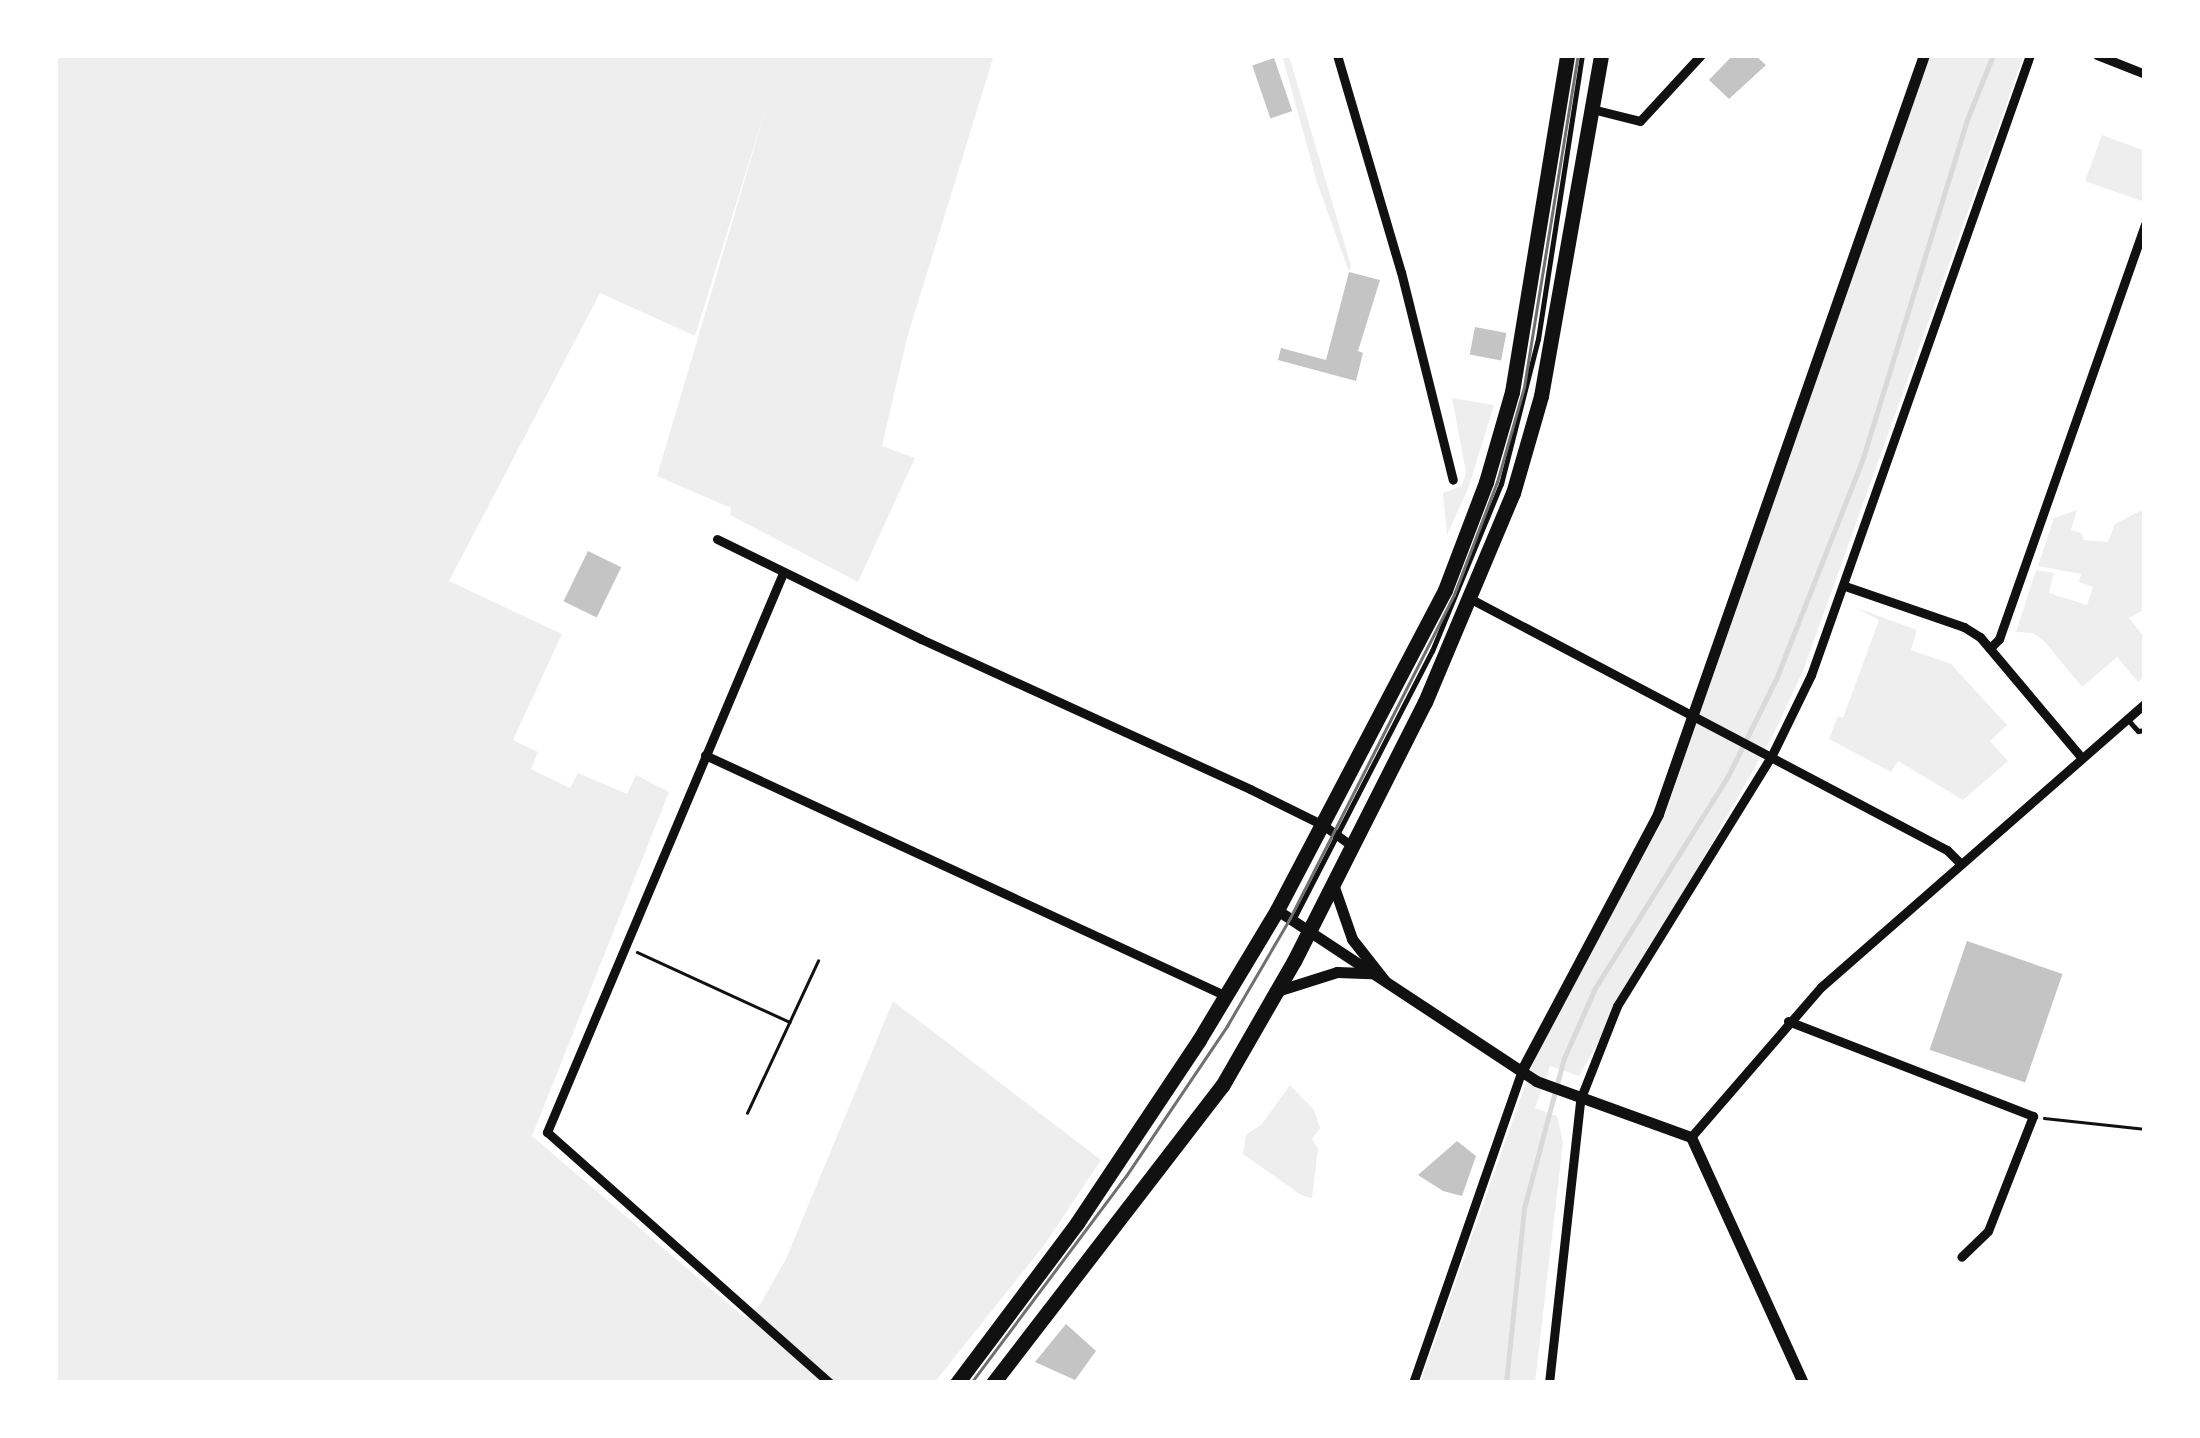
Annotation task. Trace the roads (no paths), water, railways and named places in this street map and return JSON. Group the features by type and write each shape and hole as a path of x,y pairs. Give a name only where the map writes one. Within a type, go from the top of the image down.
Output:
{"main road":[{"path":"957,1383 1088,1207 1226,996 1323,825 1445,590 1486,482 1512,392 1567,55"},
{"path":"994,1383 1222,1086 1277,991 1426,702 1513,493 1541,396 1601,55"}],"street":[{"path":"1337,55 1406,289 1454,480"},
{"path":"1592,109 1640,120 1700,55"},
{"path":"1413,1383 1522,1072 1658,814 1924,55"},
{"path":"1549,1383 1576,1098 1617,1006 1811,675 2030,55"},
{"path":"2097,55 2145,74"},
{"path":"1990,648 1999,639 2145,224"},
{"path":"716,538 783,573 1323,825 1352,846"},
{"path":"783,573 628,948 547,1132 830,1383"},
{"path":"1845,586 1964,627 1990,648 2081,757"},
{"path":"1471,599 1947,850 1959,862"},
{"path":"1691,1137 1788,1022 1959,862 2145,703"},
{"path":"705,756 1226,996"},
{"path":"1333,882 1352,938 1387,984"},
{"path":"1277,910 1543,1084 1691,1137 1803,1383"},
{"path":"1277,991 1337,972 1370,973"},
{"path":"1788,1022 2033,1116 1988,1231 1961,1257"}],"lane":[{"path":"1293,920 1458,596 1501,484 1538,338 1582,55"},
{"path":"2127,719 2138,731 2145,730"}],"waterway":[{"path":"1506,1383 1524,1208 1564,1058 1595,988 1728,776 1776,679 1862,461 1966,122 1993,55"}],"tram line":[{"path":"971,1383 1126,1176 1227,1026 1290,918 1454,595 1497,482 1524,387 1578,55"}]}
